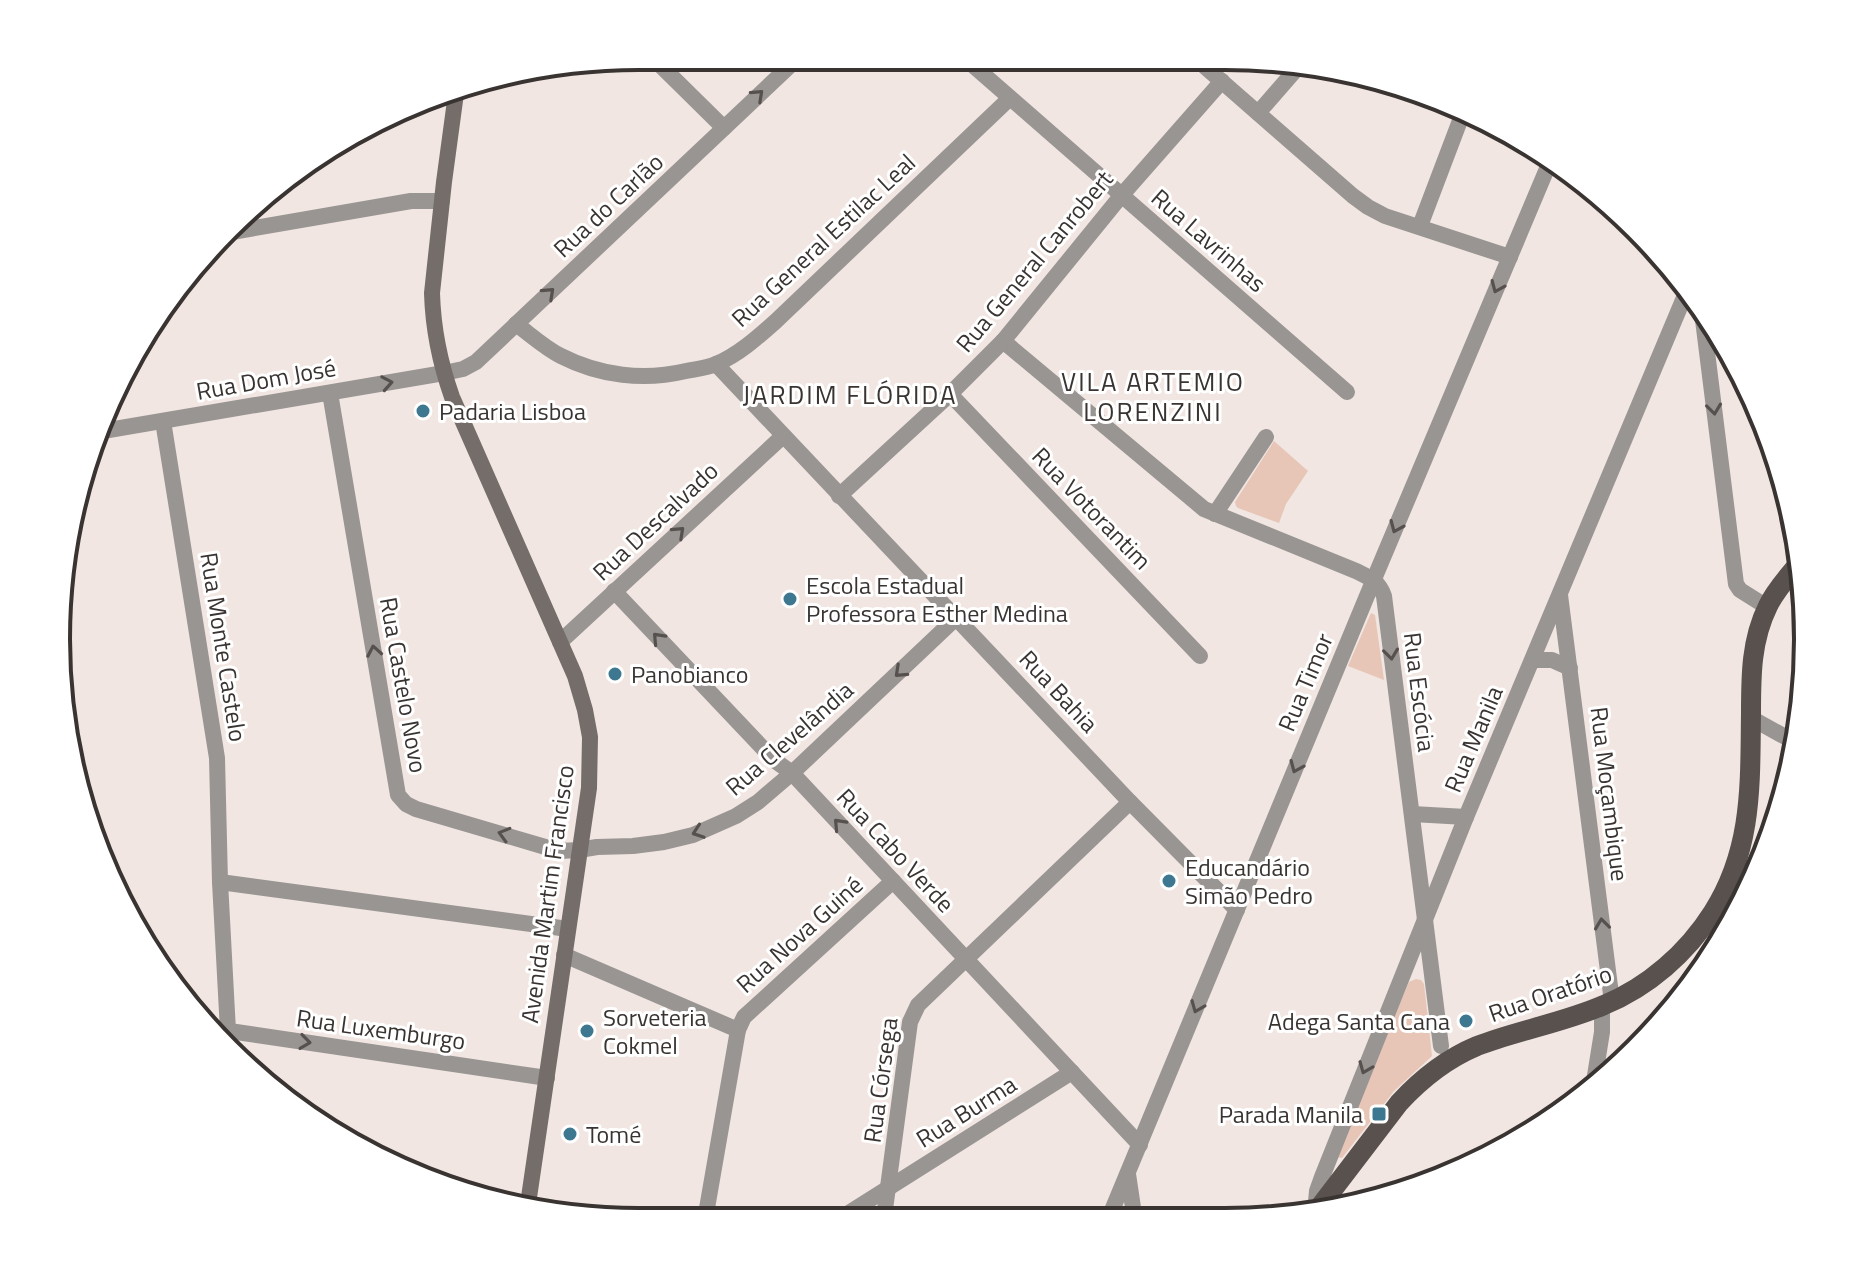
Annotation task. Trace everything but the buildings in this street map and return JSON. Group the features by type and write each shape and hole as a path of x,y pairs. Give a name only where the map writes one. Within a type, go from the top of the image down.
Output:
{"main road":[{"name":"Avenida Martim Francisco","path":"455,100 432,302 438,350 452,397 560,642 585,710 590,737 589,788 529,1197"},
{"name":"Rua Oratório","path":"1326,1199 1399,1103 1438,1067 1477,1046 1607,1004 1649,980 1692,940 1730,881 1742,847 1750,788 1751,668 1767,607 1790,574"}],"street":[{"path":"665,70 724,128"},
{"name":"Rua do Carlão","path":"444,373 471,366 785,70"},
{"name":"Rua Lavrinhas","path":"978,70 1347,392"},
{"path":"1209,70 1368,207 1385,216 1510,257"},
{"path":"1258,113 1292,74"},
{"name":"Rua General Canrobert","path":"839,496 1003,341 1121,196 1222,81"},
{"name":"Rua General Estilac Leal","path":"516,324 560,356 579,364 633,377 670,375 716,364 758,337 776,321 1010,98"},
{"path":"1420,226 1460,121"},
{"name":"Rua Timor","path":"1113,1208 1546,170"},
{"path":"244,230 411,201 442,201"},
{"name":"Rua Manila","path":"1316,1200 1322,1177 1466,817 1682,302"},
{"path":"1705,334 1736,584 1740,590 1767,607"},
{"path":"1003,341 1198,505 1374,579"},
{"name":"Rua Bahia","path":"716,364 1130,802 1237,910"},
{"name":"Rua Dom José","path":"110,430 444,373"},
{"name":"Rua Castelo Novo","path":"330,393 398,795 416,809 559,851 579,850"},
{"name":"Rua Votorantim","path":"950,394 1200,656"},
{"name":"Rua Monte Castelo","path":"163,421 217,758 228,1031"},
{"name":"Rua Descalvado","path":"560,642 783,436"},
{"path":"1215,514 1266,437"},
{"name":"Rua Escócia","path":"1374,579 1381,586 1384,596 1441,1046"},
{"name":"Rua Cabo Verde","path":"614,591 774,760 792,773 1140,1145"},
{"name":"Rua Moçambique","path":"1560,593 1607,1004 1596,1070"},
{"name":"Rua Clevelândia","path":"579,850 664,842 693,835 758,802 956,618"},
{"path":"1533,660 1552,660 1570,668"},
{"path":"1751,718 1785,737"},
{"name":"Rua Córsega","path":"886,1208 910,1022 918,1005 1130,802"},
{"path":"1412,814 1466,817"},
{"name":"Rua Nova Guiné","path":"707,1208 738,1030 744,1017 893,881"},
{"path":"220,882 568,929"},
{"path":"564,955 738,1030"},
{"name":"Rua Luxemburgo","path":"228,1031 547,1078"},
{"name":"Rua Burma","path":"857,1208 1072,1072"},
{"path":"1128,1174 1133,1208"}],"shaded area":[{"path":"1274,441 1308,471 1286,504 1279,523 1238,508 1235,502"},
{"path":"1371,613 1375,615 1384,680 1348,666"},
{"path":"1416,979 1424,984 1432,1056 1394,1091 1342,1158 1337,1157 1336,1151 1409,982"}],"place":[{"name":"Padaria Lisboa","path":"423,411"},
{"name":"Escola Estadual Professora Esther Medina","path":"790,599"},
{"name":"Panobianco","path":"615,674"},
{"name":"Educandário Simão Pedro","path":"1169,881"},
{"name":"Adega Santa Cana","path":"1466,1021"},
{"name":"Sorveteria Cokmel","path":"587,1031"},
{"name":"Parada Manila","path":"1379,1114"},
{"name":"Tomé","path":"570,1134"}],"district":[{"name":"JARDIM FLÓRIDA","path":"850,394"},
{"name":"VILA ARTEMIO LORENZINI","path":"1153,396"}]}
